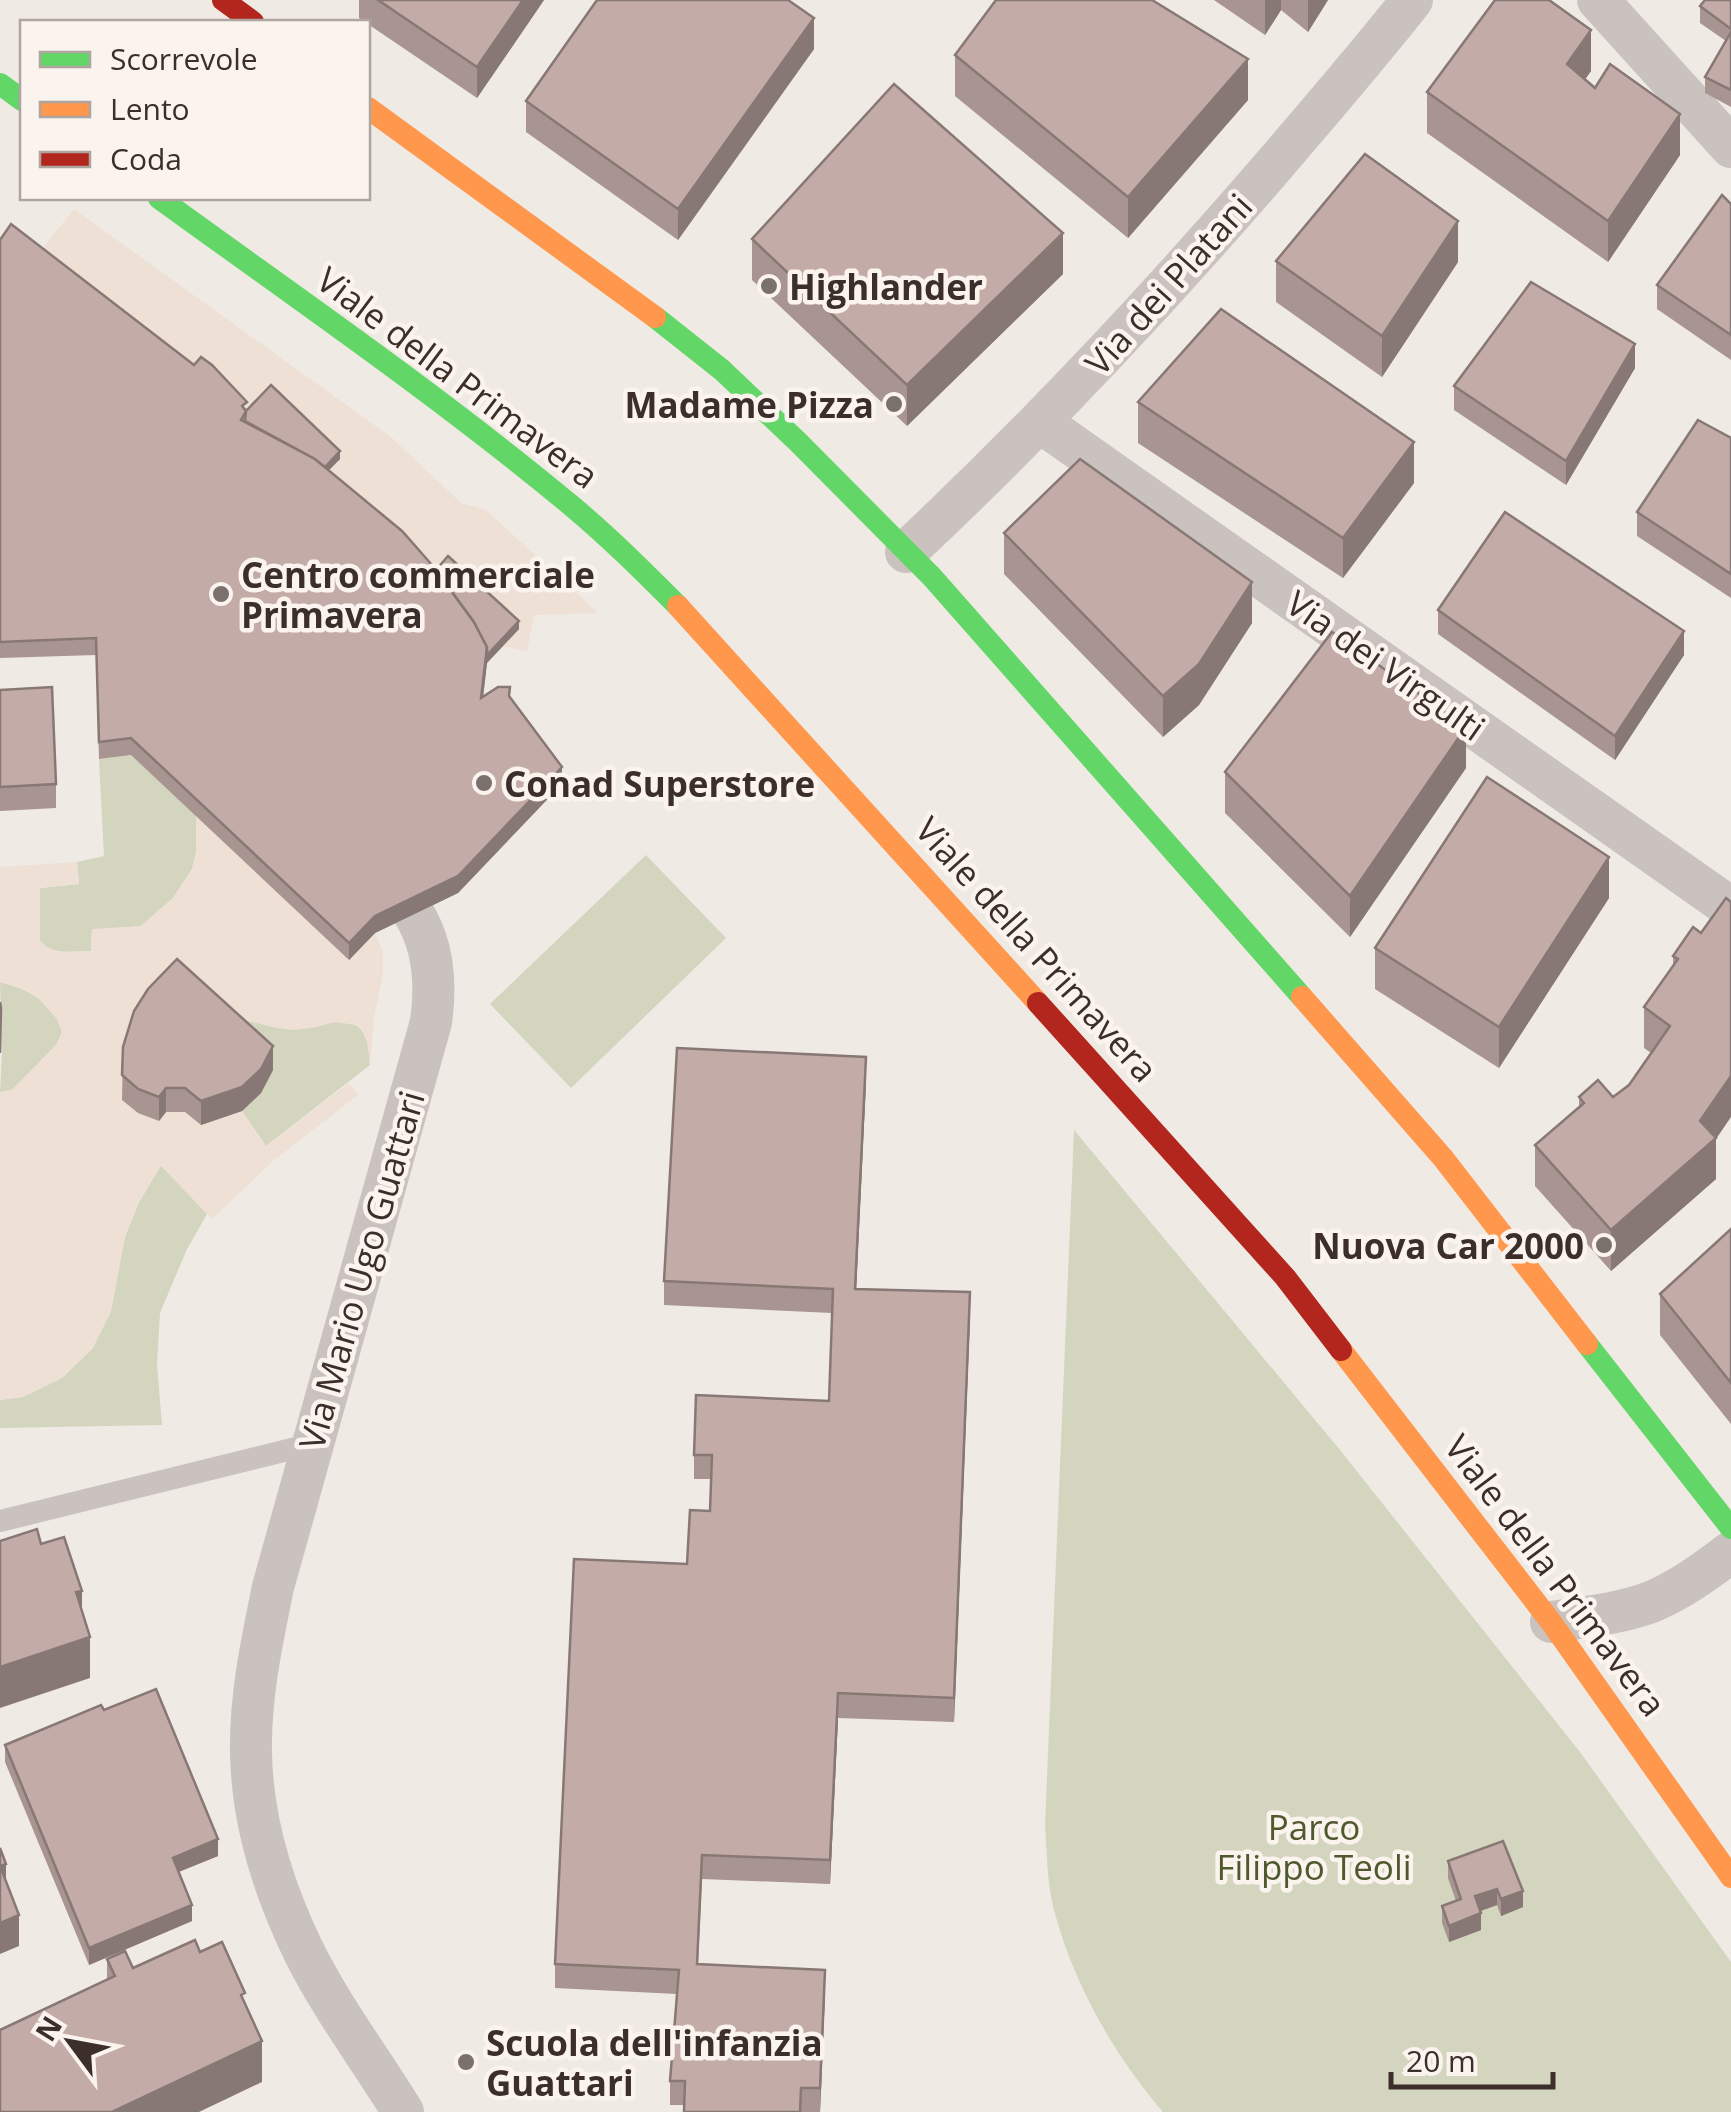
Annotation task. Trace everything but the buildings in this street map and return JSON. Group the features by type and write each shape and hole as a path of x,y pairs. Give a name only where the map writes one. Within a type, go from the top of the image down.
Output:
{"main road":[{"path":"223,0 250,20"},
{"path":"370,109 686,340 770,415 932,577 1443,1158 1731,1528"},
{"name":"Viale della Primavera","path":"161,200 288,290 536,477 576,509 693,622 1285,1277 1551,1622 1731,1877"}],"street":[{"name":"Via dei Platani","path":"906,552 1117,342 1239,206 1412,0"},
{"path":"1598,0 1731,147"},
{"name":"Via dei Virgulti","path":"1040,422 1731,908"},
{"name":"Via Mario Ugo Guattari","path":"344,838 392,884 414,913 429,946 435,984 426,1038 274,1586 261,1644 251,1753 256,1803 277,1889 304,1950 360,2048 404,2112"},
{"path":"1551,1622 1616,1612 1653,1601 1731,1552"}],"lane":[{"path":"0,1520 312,1444"}],"green space":[{"path":"131,755 196,815 192,869 173,898 141,926 92,930 91,951 50,949 40,941 40,888 79,884 77,862 104,856 99,759"},
{"path":"646,855 726,938 571,1088 490,1004"},
{"path":"0,982 39,999 54,1014 62,1033 56,1045 12,1090 0,1092 2,1053"},
{"path":"244,1020 307,1028 350,1023 366,1038 370,1065 266,1146 242,1111"},
{"name":"Parco Filippo Teoli","path":"1074,1130 1340,1450 1580,1752 1731,1962 1731,2112 1163,2112 1128,2067 1097,2017 1062,1937 1050,1889 1045,1825"},
{"path":"161,1165 207,1214 187,1249 160,1313 157,1364 162,1425 0,1428 0,1400 23,1397 62,1378 93,1348 125,1237 138,1204"}],"shaded area":[{"path":"74,209 391,437 461,503 486,510 598,613 534,615 527,651 503,646 247,419 34,259"},
{"path":"196,815 349,959 375,933 383,952 383,975 370,1065 367,1040 356,1025 334,1022 294,1030 244,1020 123,1071 122,1099 159,1121 166,1112 185,1112 201,1125 242,1111 266,1146 349,1083 358,1095 273,1161 212,1219 161,1166 137,1204 125,1237 111,1312 93,1348 62,1378 23,1397 0,1400 0,1092 12,1090 56,1045 62,1033 57,1019 39,999 24,989 0,982 0,867 77,862 79,884 40,888 40,941 59,952 91,951 92,929 141,926 173,898 192,869"}],"traffic: fast":[{"path":"0,84 20,99"},
{"path":"162,200 523,466 600,531 678,606"},
{"path":"655,317 722,370 932,577 1302,997"},
{"path":"1587,1344 1731,1528"}],"traffic: slow":[{"path":"370,109 655,317"},
{"path":"678,606 1038,1003"},
{"path":"1302,997 1443,1158 1587,1344"},
{"path":"1341,1350 1551,1622 1731,1877"}],"traffic: jam":[{"path":"223,0 250,20"},
{"path":"1038,1003 1285,1277 1341,1350"}],"place":[{"name":"Highlander","path":"769,286"},
{"name":"Madame Pizza","path":"894,404"},
{"name":"Centro commerciale Primavera","path":"221,594"},
{"name":"Conad Superstore","path":"484,783"},
{"name":"Nuova Car 2000","path":"1604,1245"},
{"name":"Scuola dell'infanzia Guattari","path":"466,2062"}]}
